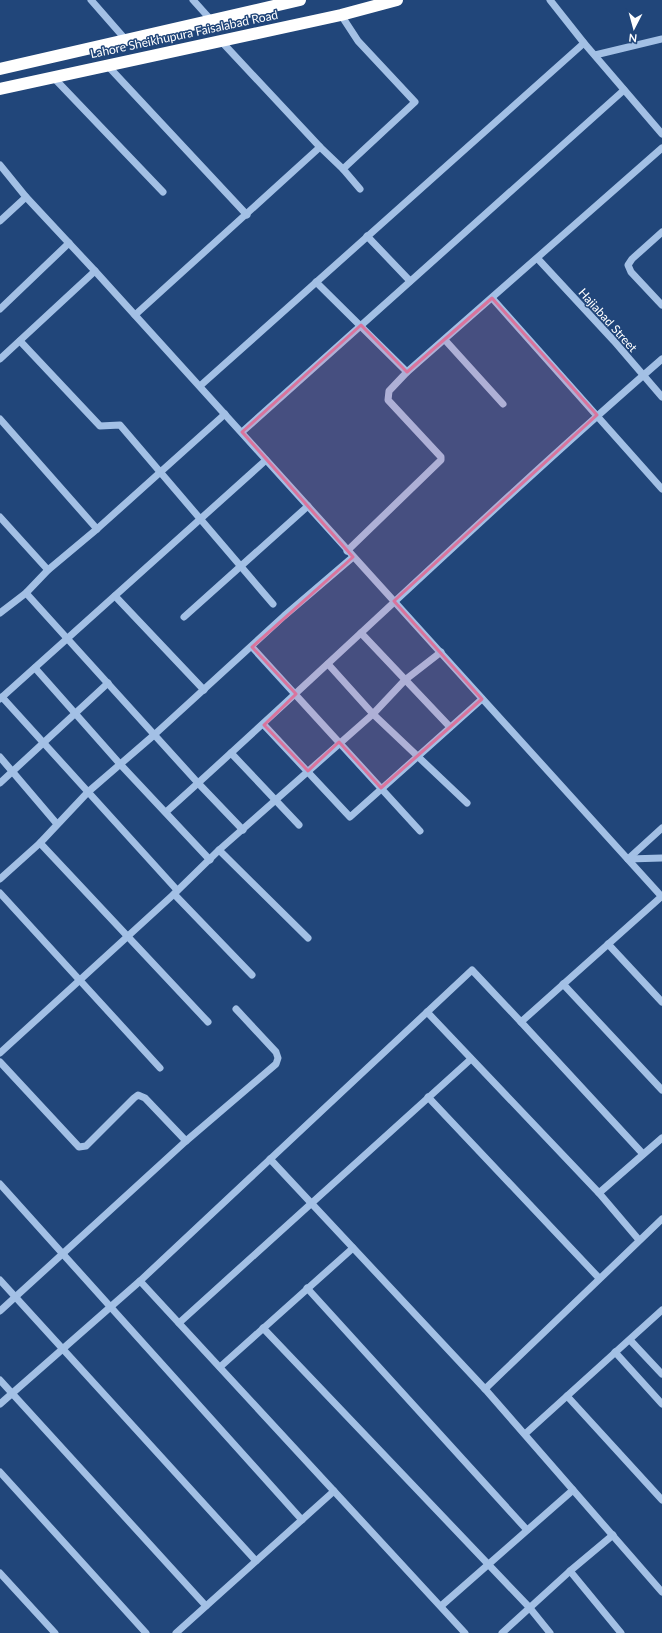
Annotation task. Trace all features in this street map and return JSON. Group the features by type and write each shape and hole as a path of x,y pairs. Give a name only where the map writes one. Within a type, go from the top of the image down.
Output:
{"highway":[{"name":"Lahore Sheikhupura Faisalabad Road","path":"0,69 300,0"},
{"name":"Lahore Sheikhupura Faisalabad Road","path":"0,89 106,64 341,15 397,0"}],"street":[{"path":"91,0 126,40"},
{"path":"193,0 211,20"},
{"path":"550,0 584,43 662,134"},
{"path":"341,15 358,41 415,102 343,169"},
{"path":"595,55 662,39"},
{"path":"220,40 320,147 343,169 360,189"},
{"path":"200,386 584,43"},
{"path":"106,64 247,215"},
{"path":"52,77 163,192"},
{"path":"242,432 624,90"},
{"path":"135,315 247,215 320,147"},
{"path":"347,551 441,460 441,457 388,400 389,391 407,372 538,259 662,148"},
{"path":"1,167 26,197 242,432 347,551 441,652 662,897 521,1022"},
{"path":"0,221 26,197"},
{"path":"662,232 632,259 628,265 631,272 662,305"},
{"path":"367,236 410,282"},
{"path":"0,309 69,243"},
{"name":"Hajiabad Street","path":"538,259 662,397"},
{"path":"0,359 95,271"},
{"path":"316,282 407,372"},
{"path":"492,298 662,489"},
{"path":"445,340 502,404"},
{"path":"20,341 100,426 120,425 273,604"},
{"path":"166,812 264,725 394,601 597,415 662,358"},
{"path":"0,612 26,593 48,570 98,529 225,414"},
{"path":"0,420 98,529"},
{"path":"252,975 175,892 45,743 1,698 266,460"},
{"path":"184,617 308,506"},
{"path":"0,517 48,570"},
{"path":"0,879 40,843 88,792 204,690 284,616 353,557"},
{"path":"26,593 198,783 243,830"},
{"path":"115,596 204,690"},
{"path":"361,633 450,727"},
{"path":"252,646 420,831"},
{"path":"0,1053 210,860 219,850 339,742 373,714 405,680 441,652"},
{"path":"328,664 373,714 467,803"},
{"path":"35,668 120,764 210,860"},
{"path":"0,783 77,714 108,683"},
{"path":"264,725 350,817 482,699"},
{"path":"231,753 299,825"},
{"path":"0,757 57,824"},
{"path":"628,859 662,828"},
{"path":"40,843 208,1022"},
{"path":"219,850 308,938"},
{"path":"628,859 662,858"},
{"path":"0,893 160,1068"},
{"path":"608,944 662,1002"},
{"path":"0,1404 140,1281 472,970 643,1154"},
{"path":"563,984 662,1090"},
{"path":"0,1311 186,1141 276,1064 278,1058 276,1052 236,1009"},
{"path":"427,1012 599,1193 639,1240"},
{"path":"179,1323 471,1058"},
{"path":"0,1062 79,1147 86,1146 138,1095 145,1098 186,1141"},
{"path":"428,1097 600,1278"},
{"path":"599,1193 662,1138"},
{"path":"270,1159 485,1388 662,1591"},
{"path":"0,1184 302,1520"},
{"path":"485,1388 662,1219"},
{"path":"220,1368 307,1288 354,1248"},
{"path":"0,1280 256,1560"},
{"path":"140,1281 465,1633"},
{"path":"307,1288 527,1530"},
{"path":"525,1434 662,1310"},
{"path":"263,1328 529,1607 550,1633"},
{"path":"630,1340 662,1374"},
{"path":"615,1352 662,1404"},
{"path":"0,1380 206,1606"},
{"path":"567,1396 662,1500"},
{"path":"0,1472 146,1633"},
{"path":"441,1606 573,1490"},
{"path":"176,1633 334,1491"},
{"path":"502,1633 529,1607 613,1535"},
{"path":"570,1571 621,1633"},
{"path":"0,1573 55,1633"}],"highlighted area":[{"path":"492,298 597,415 394,601 482,699 381,788 339,742 308,771 264,725 296,694 252,647 353,557 242,432 361,325 407,372"}]}
